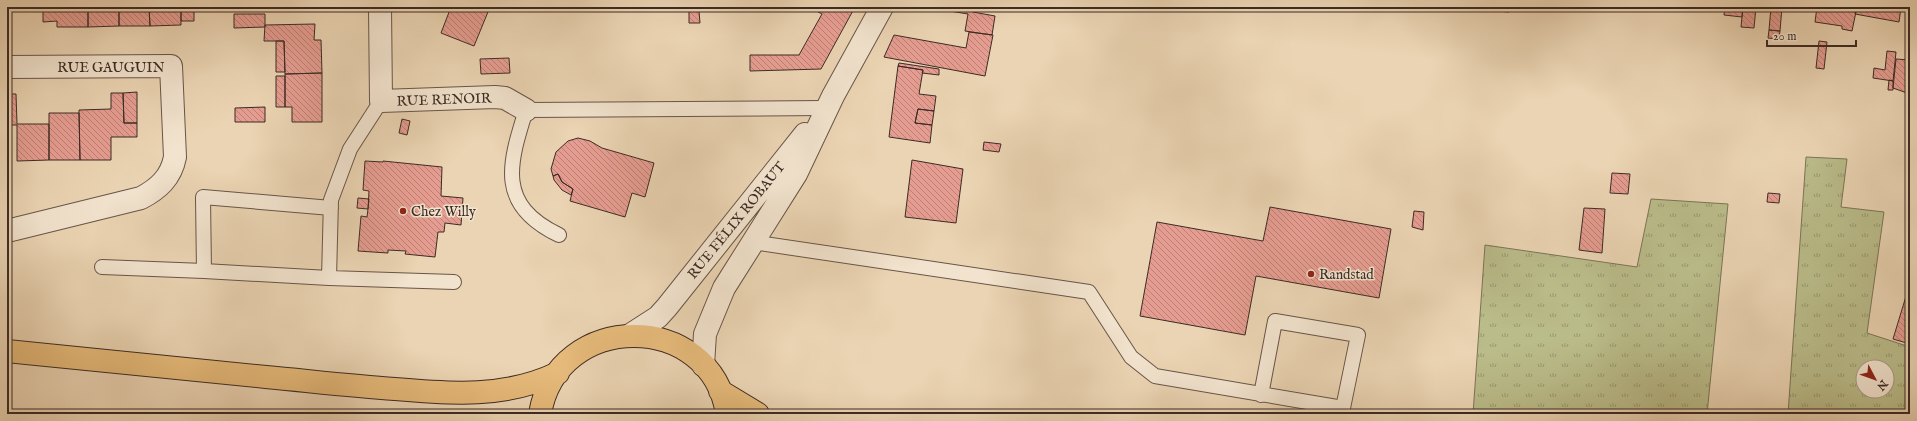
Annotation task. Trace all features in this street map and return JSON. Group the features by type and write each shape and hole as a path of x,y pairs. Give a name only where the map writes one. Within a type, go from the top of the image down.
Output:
{"highway":[{"path":"540,414 547,391 558,373 572,358 590,346 609,338 630,335 650,336 669,342 687,352 703,365 720,391 727,414"},
{"path":"7,351 365,387 440,393 475,393 507,390 539,382 558,373"},
{"path":"720,391 758,414"}],"street":[{"name":"RUE RENOIR","path":"380,7 381,101 495,97 505,98 526,110"},
{"name":"RUE FÉLIX ROBAUT","path":"703,365 705,334 714,309 732,273 796,174 828,102 882,7"},
{"name":"RUE GAUGUIN","path":"7,67 170,66 175,157 173,167 162,184 141,198 7,231"},
{"name":"RUE FÉLIX ROBAUT","path":"630,335 658,317 667,307 793,151 828,102"}],"lane":[{"path":"329,278 331,200 350,149 381,101"},
{"path":"559,235 545,229 533,220 516,197 512,183 511,169 513,151 526,110 828,102"},
{"path":"204,271 203,198 331,208"},
{"path":"752,242 1089,292 1132,357 1155,376 1260,394 1344,408 1358,335 1275,321 1260,394"},
{"path":"102,267 329,278 454,282"}],"green space":[{"path":"1806,157 1847,159 1841,207 1884,212 1867,333 1910,347 1910,414 1788,414"},
{"path":"1651,199 1728,204 1707,414 1473,414 1485,245 1637,267"}],"building":[{"path":"43,7 88,7 88,27 57,27 57,21 43,22"},
{"path":"88,7 119,7 119,26 88,27"},
{"path":"119,7 149,7 150,26 119,26"},
{"path":"149,7 181,7 181,25 150,26"},
{"path":"181,7 194,7 194,21 181,21"},
{"path":"451,7 490,7 474,46 441,33"},
{"path":"809,7 855,7 821,69 750,71 750,55 799,55 822,14"},
{"path":"925,7 974,7 973,12 995,16 992,35 965,31 968,14"},
{"path":"1497,7 1509,7 1509,12 1497,11"},
{"path":"1725,7 1743,7 1742,17 1724,15"},
{"path":"1743,7 1756,7 1754,28 1741,27"},
{"path":"1771,7 1782,7 1780,31 1769,30"},
{"path":"1817,7 1857,7 1852,31 1842,29 1842,26 1815,22"},
{"path":"1857,7 1901,7 1899,22 1855,14"},
{"path":"689,11 699,11 700,23 689,23"},
{"path":"234,14 265,14 265,27 234,28"},
{"path":"315,24 314,40 321,40 322,73 285,74 284,41 264,41 265,25"},
{"path":"1769,30 1780,31 1779,39 1768,38"},
{"path":"969,32 993,35 985,76 884,57 894,35 966,48"},
{"path":"276,41 284,41 285,72 276,72"},
{"path":"1819,41 1827,42 1824,69 1816,68"},
{"path":"1887,51 1896,52 1893,81 1873,78 1874,68 1885,70"},
{"path":"509,58 510,73 481,74 480,59"},
{"path":"1896,59 1910,60 1910,94 1893,88"},
{"path":"899,63 939,69 939,75 922,73 923,70 898,66"},
{"path":"898,66 923,70 919,94 936,96 934,111 918,109 915,123 932,125 930,143 889,137"},
{"path":"322,73 322,122 292,122 292,107 285,107 285,74"},
{"path":"276,76 285,76 285,107 276,107"},
{"path":"1889,80 1893,81 1893,90 1888,90"},
{"path":"137,92 137,123 124,123 123,93"},
{"path":"111,93 123,93 124,123 137,123 137,137 111,137 111,160 80,160 79,110 111,109"},
{"path":"7,94 16,94 17,124 49,124 49,160 17,161 17,125 7,125"},
{"path":"265,107 265,122 235,122 235,108"},
{"path":"918,109 934,111 932,125 915,123"},
{"path":"49,113 79,113 80,160 49,160"},
{"path":"402,119 410,121 407,135 399,133"},
{"path":"578,138 590,141 602,148 654,163 645,197 632,193 625,217 570,201 573,189 562,182 558,174 553,176 551,169 556,152 568,141"},
{"path":"984,142 1001,144 999,152 983,150"},
{"path":"912,160 963,169 956,223 905,217"},
{"path":"365,161 383,161 442,167 441,196 463,198 461,225 445,223 444,232 438,232 435,257 405,254 406,251 388,250 388,253 358,251 361,216 367,217 368,209 369,191 363,190"},
{"path":"1612,173 1630,174 1628,194 1610,193"},
{"path":"558,174 562,182 573,189 571,195 562,190 554,180 553,176"},
{"path":"1768,193 1780,194 1779,203 1767,202"},
{"path":"358,198 369,199 368,209 357,208"},
{"path":"1270,207 1391,229 1379,298 1256,276 1245,335 1140,316 1157,222 1263,241"},
{"path":"1584,208 1605,209 1602,253 1579,250"},
{"path":"1414,211 1424,212 1423,230 1412,227"},
{"path":"1910,283 1910,344 1893,339"}],"place":[{"name":"Chez Willy","path":"403,211"},
{"name":"Randstad","path":"1311,274"}]}
